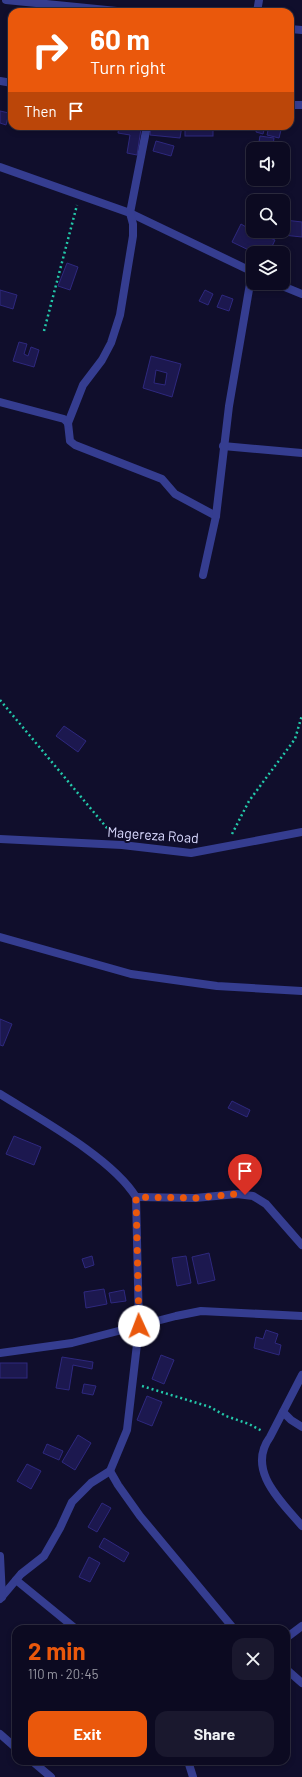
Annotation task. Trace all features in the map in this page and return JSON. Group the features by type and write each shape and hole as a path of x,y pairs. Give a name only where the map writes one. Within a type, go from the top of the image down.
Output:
{"street":[{"path":"6,0 87,8"},
{"path":"146,130 130,213 134,236 120,314 111,343 102,360 83,385 68,423 70,441 75,445 162,479 175,494 216,516"},
{"path":"0,167 130,213 246,269"},
{"path":"290,289 302,294"},
{"path":"203,575 216,516 232,387 250,290"},
{"path":"0,402 64,420 68,423"},
{"path":"224,446 302,453"},
{"name":"Magereza Road","path":"0,839 122,845 191,853 226,848 302,832"},
{"path":"0,937 131,974 217,986 302,991"},
{"path":"0,1094 84,1148 117,1173 128,1184 136,1197 139,1326 134,1384 127,1430 110,1471 91,1483 76,1497 44,1556 16,1580 1,1598"},
{"path":"136,1197 195,1198 237,1194 253,1196 266,1204 302,1245"},
{"path":"0,1353 72,1343 176,1316 201,1312 302,1316"},
{"path":"302,1375 270,1437 264,1445 261,1456 262,1469 268,1483 281,1502 302,1526"},
{"path":"283,1412 291,1420 302,1427"},
{"path":"110,1471 140,1516 231,1625"},
{"path":"0,1556 1,1598"},
{"path":"16,1580 71,1625"},
{"path":"290,1635 302,1626"},
{"path":"290,1672 302,1683"},
{"path":"0,1734 12,1744"},
{"path":"37,1765 51,1777"},
{"path":"189,1765 193,1777"}],"path":[{"path":"44,331 80,195"},
{"path":"0,700 122,845"},
{"path":"226,848 249,801 296,739 302,715"},
{"path":"134,1384 210,1407 226,1416 249,1424 270,1437"}],"building":[{"path":"0,111 8,113 6,125 0,123"},
{"path":"118,130 141,130 137,155 127,153 130,135 118,133"},
{"path":"151,130 181,130 180,138 150,135"},
{"path":"185,130 213,130 213,136 185,136"},
{"path":"256,130 264,130 263,134 256,132"},
{"path":"268,130 281,130 279,138 267,135"},
{"path":"260,136 274,138 273,142 259,142"},
{"path":"156,141 174,146 171,156 153,151"},
{"path":"290,221 302,222 302,237 290,236"},
{"path":"241,224 246,227 246,238 270,238 275,240 272,246 246,246 246,249 232,242"},
{"path":"67,263 78,267 70,290 58,286"},
{"path":"0,290 17,295 13,309 0,305"},
{"path":"205,290 213,294 208,305 199,301"},
{"path":"222,295 233,299 229,311 217,307"},
{"path":"19,342 27,344 24,354 28,356 31,347 39,350 34,367 13,361"},
{"path":"151,356 181,364 172,397 143,388","holes":["156,370 167,373 165,385 154,383"]},
{"path":"64,726 86,741 78,752 56,736"},
{"path":"0,1019 12,1024 3,1046 0,1045"},
{"path":"232,1101 250,1110 247,1117 228,1108"},
{"path":"14,1136 41,1147 34,1165 6,1154"},
{"path":"209,1253 215,1280 198,1284 192,1257"},
{"path":"92,1256 94,1265 85,1268 82,1259"},
{"path":"186,1256 191,1283 177,1286 172,1258"},
{"path":"104,1289 107,1304 86,1308 84,1292"},
{"path":"124,1290 126,1301 111,1303 109,1293"},
{"path":"266,1330 278,1334 275,1343 281,1345 279,1355 254,1348 256,1337 263,1339"},
{"path":"161,1355 174,1360 164,1384 152,1379"},
{"path":"62,1357 93,1362 92,1369 73,1365 69,1390 56,1388"},
{"path":"0,1363 27,1363 27,1378 0,1378"},
{"path":"84,1384 96,1386 93,1395 82,1393"},
{"path":"147,1396 162,1402 152,1426 137,1420"},
{"path":"78,1435 91,1443 75,1470 62,1462"},
{"path":"47,1444 63,1451 59,1460 43,1453"},
{"path":"27,1464 41,1471 31,1489 17,1481"},
{"path":"102,1503 111,1508 97,1532 88,1527"},
{"path":"104,1538 129,1553 124,1562 99,1547"},
{"path":"89,1557 100,1563 90,1582 79,1577"}],"route":[{"path":"139,1326 136,1197 195,1198 237,1194 245,1195"}]}
